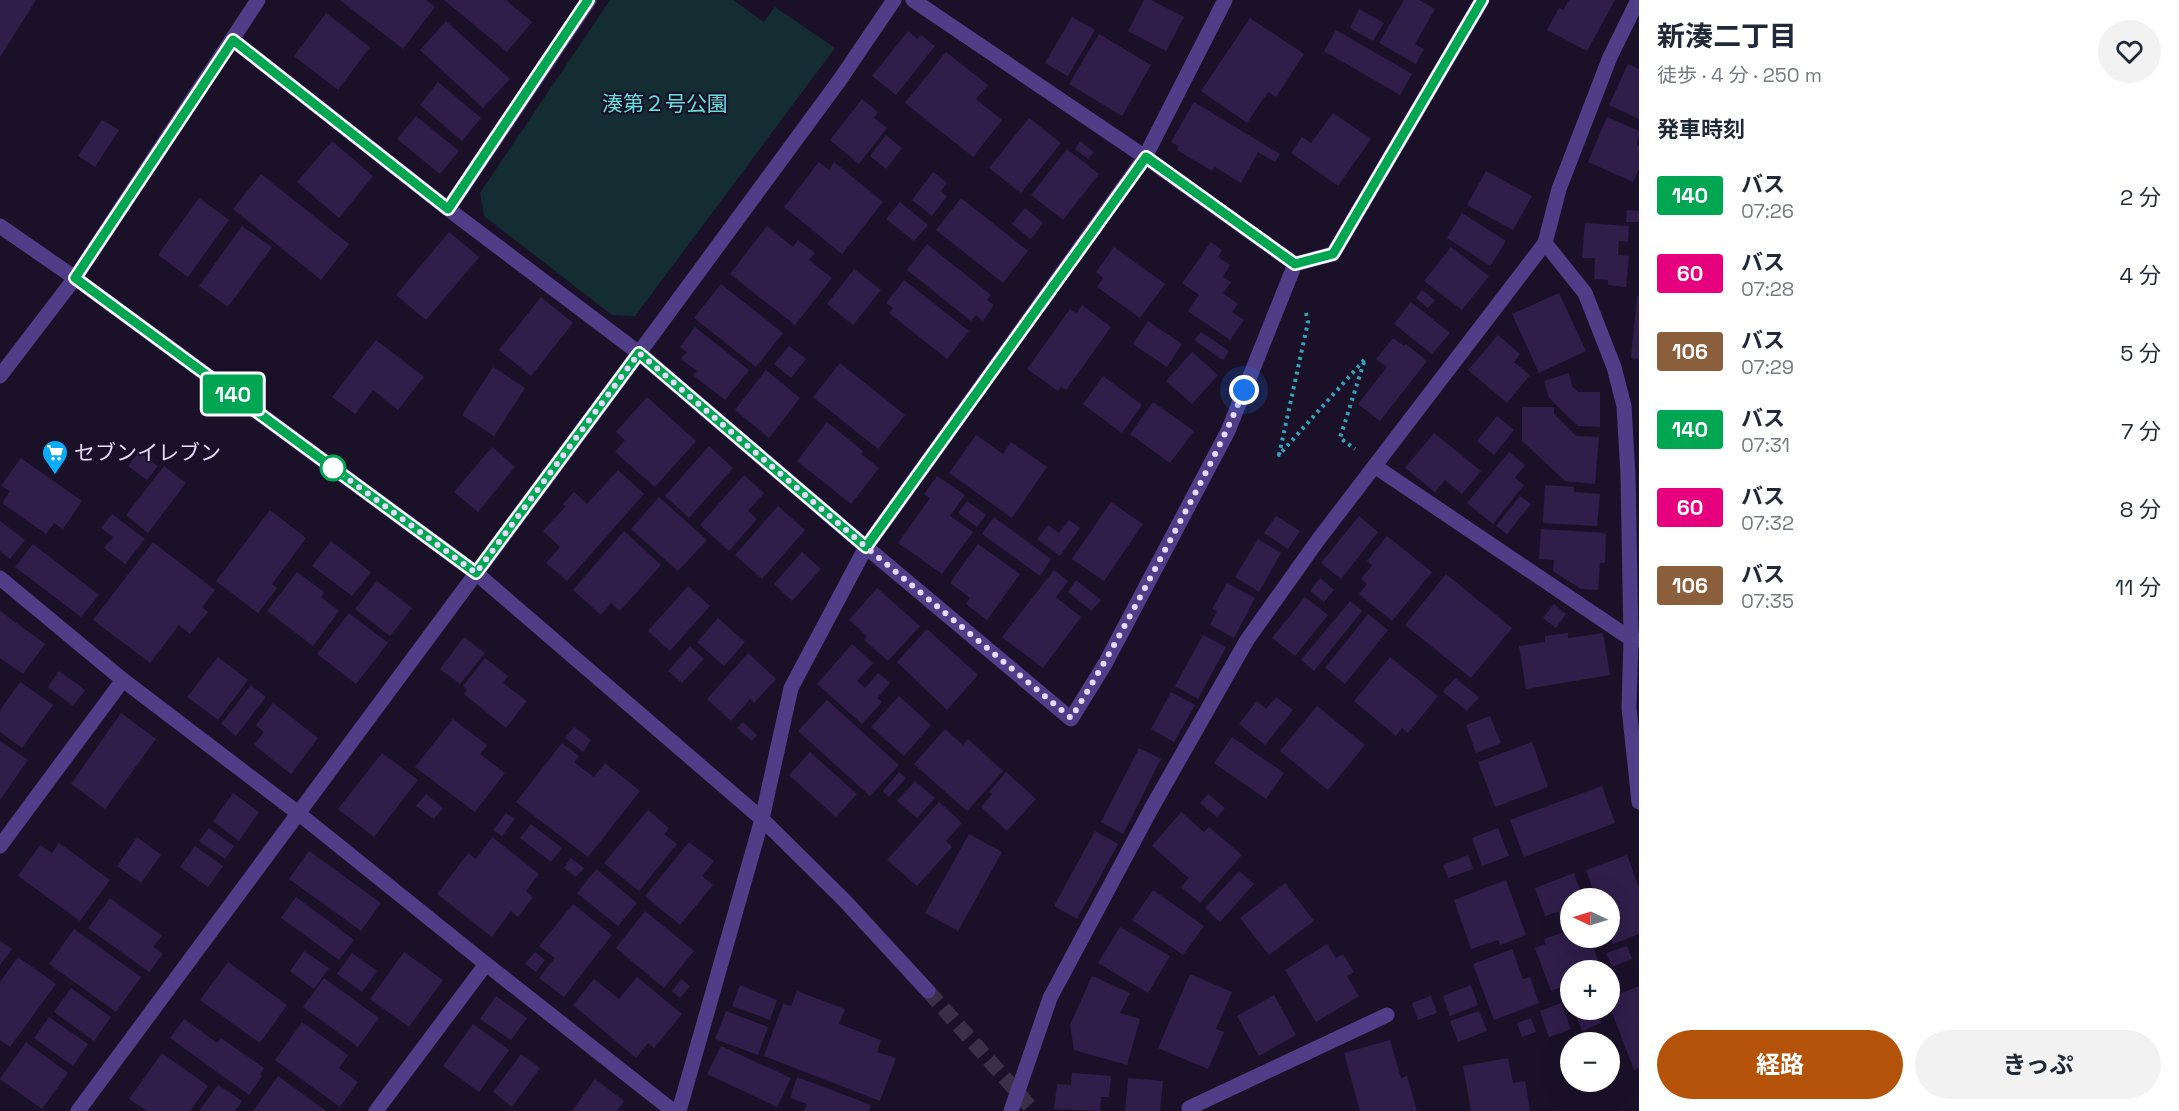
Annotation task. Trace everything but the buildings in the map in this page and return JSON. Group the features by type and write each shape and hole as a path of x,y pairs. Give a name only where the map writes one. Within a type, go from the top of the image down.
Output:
{"street":[{"path":"0,376 75,278 258,0"},
{"path":"448,209 588,0"},
{"path":"78,1111 839,81 894,0"},
{"path":"913,0 1146,157 1295,264"},
{"path":"679,1111 762,819 791,688 866,547 1146,157 1225,0"},
{"path":"1295,264 1333,254 1482,0"},
{"path":"1011,1111 1050,998 1151,809 1247,640 1318,540 1545,243 1559,189 1610,57 1638,0"},
{"path":"233,40 448,209 639,353 1071,718 1105,664 1227,431 1295,264"},
{"path":"0,226 75,278 476,573 762,819 845,901 928,991"},
{"path":"1545,243 1585,293 1614,367 1624,406 1635,639 1629,708 1639,802"},
{"path":"1376,467 1635,639"},
{"path":"0,578 123,680 298,813 673,1111"},
{"path":"0,846 123,680"},
{"path":"376,1111 486,964"},
{"path":"1190,1111 1189,1108 1387,1015"}],"path":[{"path":"1305,311 1308,322 1279,455 1365,359 1340,438 1376,467"}],"green space":[{"name":"湊第２号公園","path":"610,0 733,0 764,22 775,7 835,48 635,316 612,315 484,216 480,193"}],"tunnel":[{"path":"928,991 1034,1111"}],"bus line":[{"name":"140","path":"588,0 448,209 233,40 75,278 476,573 639,353 866,547 1146,157 1295,264 1333,254 1482,0"}],"place":[{"name":"セブンイレブン","path":"55,476"}],"route":[{"path":"333,468 476,573 639,353 1071,718 1105,664 1227,431 1244,390"}]}
